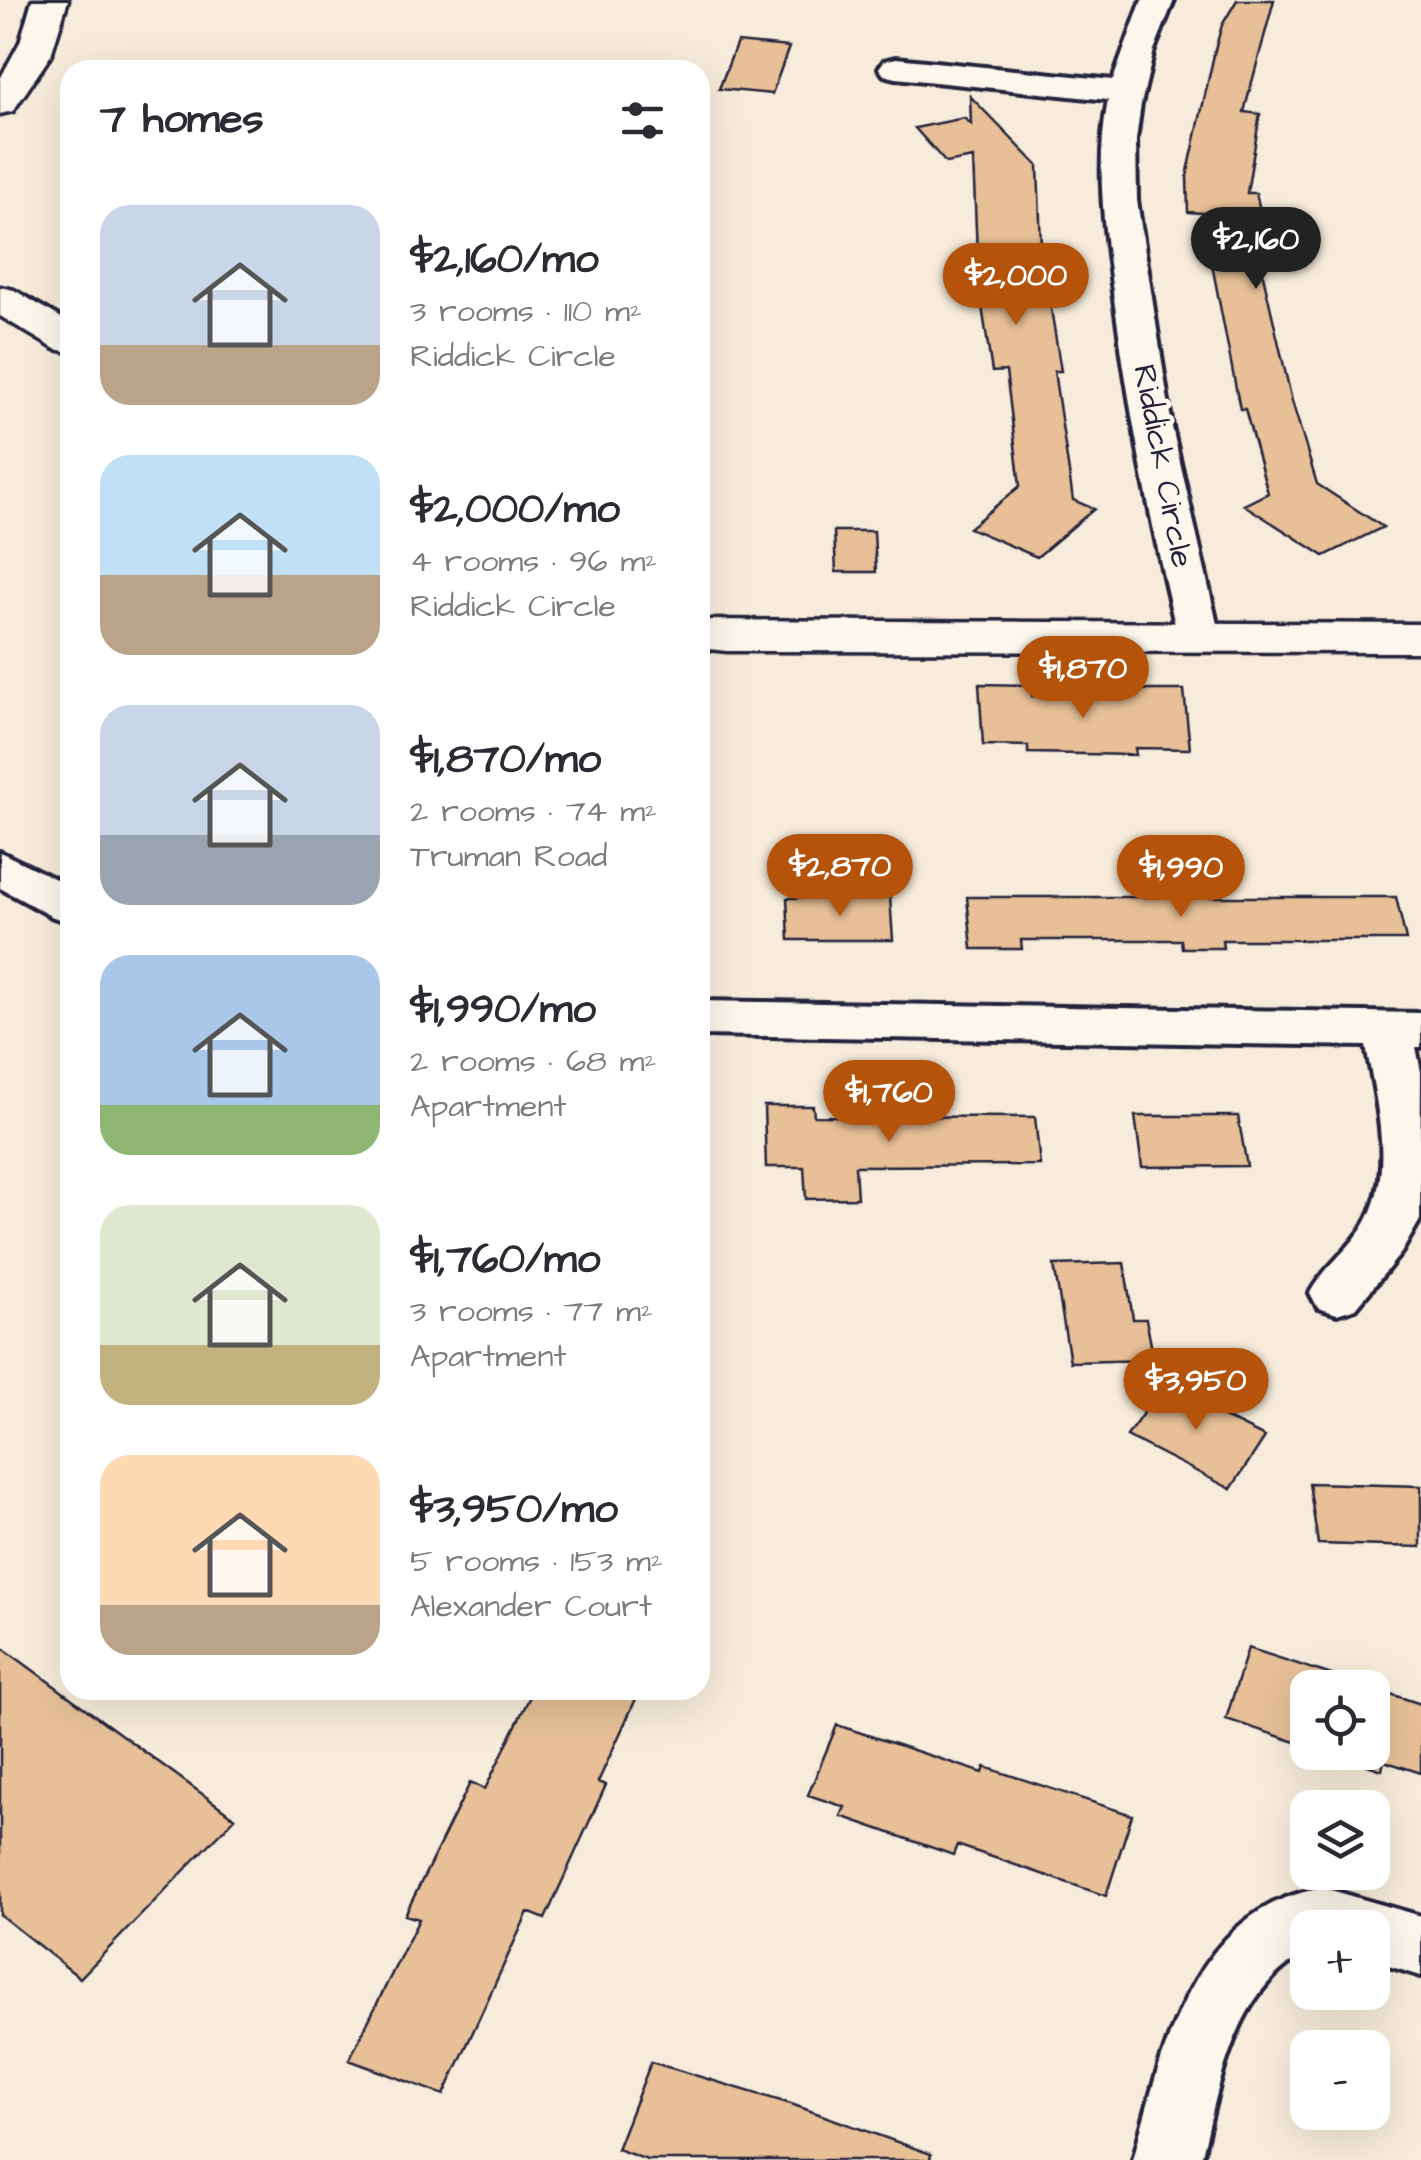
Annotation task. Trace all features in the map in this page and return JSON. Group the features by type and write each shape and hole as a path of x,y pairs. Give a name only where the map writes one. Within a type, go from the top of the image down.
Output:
{"street":[{"path":"0,103 24,72 42,34 50,0"},
{"name":"Riddick Circle","path":"1158,0 1127,92 1119,138 1118,196 1170,519 1199,637"},
{"path":"896,68 1127,92"},
{"path":"0,299 60,334"},
{"path":"710,635 1421,638"},
{"path":"0,868 60,901"},
{"path":"710,1018 1405,1030 1407,1184 1394,1222 1337,1293"},
{"path":"1167,2160 1186,2088 1222,1991 1248,1954 1290,1927"},
{"path":"1390,1937 1421,1946"}],"building":[{"path":"1237,0 1274,0 1244,112 1260,114 1247,193 1256,193 1271,258 1259,258 1292,401 1317,484 1383,527 1324,556 1244,505 1268,493 1245,409 1240,409 1202,213 1188,212 1187,176 1215,50 1222,25"},
{"path":"737,42 789,47 772,94 719,89"},
{"path":"970,96 1038,166 1041,246 1061,371 1054,371 1073,500 1094,509 1037,557 969,528 1020,486 1006,371 992,372 974,254 973,158 946,163 915,128 964,118 971,124"},
{"path":"834,531 874,531 876,572 836,572"},
{"path":"979,684 1031,685 1032,696 1120,697 1138,696 1137,690 1184,690 1190,749 1135,748 1136,755 1028,753 1028,746 983,745"},
{"path":"890,897 893,940 789,940 787,898"},
{"path":"967,897 1396,897 1406,940 1222,940 1223,948 1182,948 1181,940 1021,940 1022,949 972,949"},
{"path":"764,1106 813,1106 814,1116 1035,1117 1040,1165 855,1166 857,1198 806,1199 804,1167 766,1167"},
{"path":"1135,1116 1238,1116 1247,1166 1142,1167"},
{"path":"1124,1263 1133,1319 1146,1319 1154,1360 1070,1362 1054,1265"},
{"path":"1169,1376 1220,1400 1213,1412 1265,1437 1231,1489 1127,1436"},
{"path":"1309,1483 1421,1486 1421,1547 1318,1544"},
{"path":"0,1646 60,1690 60,1700 74,1700 235,1818 80,1978 0,1915"},
{"path":"1248,1648 1315,1670 1290,1670 1290,1740 1226,1719"},
{"path":"1390,1694 1421,1704 1421,1773 1390,1763"},
{"path":"528,1700 635,1700 598,1782 606,1785 545,1919 528,1912 444,2095 349,2060 419,1919 405,1915 470,1783 485,1789"},
{"path":"837,1725 983,1773 985,1767 1132,1815 1106,1896 957,1845 953,1855 841,1816 845,1807 808,1795"},
{"path":"651,2062 791,2104 931,2154 930,2160 647,2160 617,2149"}]}
